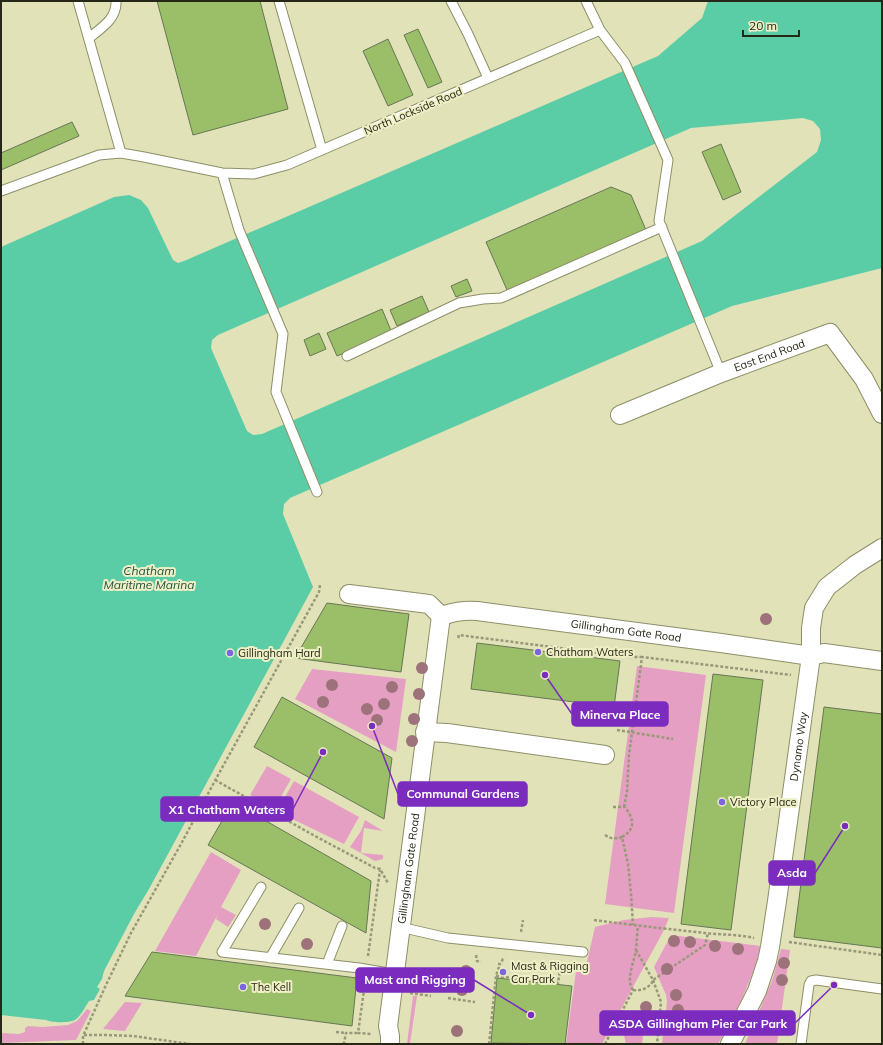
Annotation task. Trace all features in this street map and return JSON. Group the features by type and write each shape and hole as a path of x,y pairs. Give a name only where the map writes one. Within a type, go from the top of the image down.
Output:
{"street":[{"name":"East End Road","path":"620,415 721,373 830,333 864,379 882,414"},
{"path":"882,548 855,564 827,587 814,608 811,628 811,656 824,653 882,661"},
{"path":"349,594 429,604 441,616"},
{"name":"Gillingham Gate Road","path":"390,1044 388,1026 394,974 441,616 464,610 477,611 721,642 811,656"},
{"name":"Dynamo Way","path":"730,1044 756,991 767,961 770,947 811,656"},
{"path":"425,732 605,755"},
{"name":"Gillingham Gate Road","path":"376,1044 380,1035 388,1026"}],"lane":[{"path":"78,1 121,153"},
{"path":"89,38 109,22 114,14 116,1"},
{"path":"279,1 322,150"},
{"path":"451,1 488,78"},
{"path":"586,1 600,30 625,63 668,160 659,221 721,373"},
{"name":"North Lockside Road","path":"1,190 99,154 121,153 222,173 254,174 287,165 600,30"},
{"path":"222,173 239,230 283,334 276,392 317,492"},
{"path":"346,356 459,303 483,298 501,298 662,227"},
{"path":"261,887 222,952 359,968 394,974"},
{"path":"270,958 299,908"},
{"path":"327,964 342,926"},
{"path":"400,927 448,938 583,952"},
{"path":"801,1044 809,985 811,981 816,980 882,989"}],"path":[{"path":"83,1044 84,1035 123,948 319,592 320,584"},
{"path":"458,643 459,635 630,657 642,656 808,676"},
{"path":"624,807 627,792 629,755 642,656"},
{"path":"617,730 674,739"},
{"path":"215,780 374,868 380,869 388,884"},
{"path":"605,835 615,839 622,837 631,830 632,819 627,809 624,807 613,807"},
{"path":"622,837 629,871 633,925"},
{"path":"521,934 523,920"},
{"path":"594,920 638,926 741,935 757,938"},
{"path":"638,926 636,950 630,981 630,986 634,990 641,990 649,987 654,980 703,947 708,933"},
{"path":"783,941 882,955"},
{"path":"636,950 654,980 661,1002 657,1044"},
{"path":"477,960 481,962"},
{"path":"496,976 558,983 561,960"},
{"path":"489,1044 496,976 500,964"},
{"path":"605,1044 634,990"},
{"path":"407,993 431,996"},
{"path":"448,998 475,1002"},
{"path":"336,1032 346,1034 358,1033"},
{"path":"343,1044 346,1034"},
{"path":"84,1035 133,1036 190,1044"}],"shaded area":[{"path":"637,666 706,675 674,913 605,904"},
{"path":"312,669 406,679 396,752 295,699"},
{"path":"267,766 291,779 275,807 250,795"},
{"path":"294,781 359,817 344,844 284,815 287,809 281,804"},
{"path":"365,820 383,831 364,828 361,853 383,855 383,859 375,861 350,847 361,831"},
{"path":"211,852 241,870 221,907 236,915 228,927 216,919 218,914 196,956 155,951"},
{"path":"652,917 669,918 664,930 602,1044 566,1044 577,964 586,966 595,927 624,920"},
{"path":"671,935 761,946 753,972 743,996 718,1044 662,1044 667,1002 666,995 654,967"},
{"path":"781,949 790,950 777,1044 745,1044 772,981"},
{"path":"413,996 417,996 410,1044 407,1044"},
{"path":"125,1002 142,1003 125,1031 103,1029"},
{"path":"87,1009 91,1011 76,1040 1,1043 1,1034 3,1033 19,1034 25,1032 25,1028 28,1026 43,1027 68,1025 77,1021"},
{"path":"636,1028 642,1032 642,1044 626,1044 625,1033"}],"water":[{"name":"Chatham Maritime Marina","path":"708,1 882,1 882,268 732,306 290,498 284,504 283,514 313,587 134,914 104,971 102,979 97,987 100,989 94,1000 89,1001 77,1019 69,1022 56,1022 1,1015 1,247 114,197 129,195 141,200 148,208 173,260 178,263 658,56 702,18","holes":["803,118 813,121 820,129 821,140 817,152 702,241 262,434 253,435 247,431 211,348 212,340 218,335 691,128"]}],"building":[{"path":"157,1 260,1 288,109 193,135"},
{"path":"418,29 442,82 428,88 404,35"},
{"path":"388,39 413,95 388,106 363,51"},
{"path":"72,122 79,136 1,170 1,153"},
{"path":"721,144 741,192 723,200 702,152"},
{"path":"611,187 631,195 646,230 507,290 486,242"},
{"path":"467,279 472,291 456,297 451,286"},
{"path":"422,296 429,312 397,326 390,310"},
{"path":"382,309 392,333 337,356 327,333"},
{"path":"319,333 326,349 310,356 304,340"},
{"path":"327,603 409,614 401,672 295,658"},
{"path":"477,643 620,661 614,707 471,689"},
{"name":"Victory Place","path":"713,674 763,680 731,930 681,924"},
{"path":"282,697 392,758 384,819 254,747"},
{"path":"824,707 882,714 882,948 794,937"},
{"path":"233,802 371,881 366,933 208,845"},
{"name":"The Kell","path":"152,952 357,978 352,1026 125,996"},
{"path":"497,978 572,986 565,1044 491,1043"}],"place":[{"name":"Chatham Waters","path":"538,652"},
{"name":"Gillingham Hard","path":"230,653"},
{"name":"Minerva Place","path":"545,675"},
{"name":"Communal Gardens","path":"372,726"},
{"name":"X1 Chatham Waters","path":"323,752"},
{"name":"Victory Place","path":"722,802"},
{"name":"Asda","path":"845,826"},
{"name":"Mast & Rigging Car Park","path":"503,972"},
{"name":"ASDA Gillingham Pier Car Park","path":"834,985"},
{"name":"The Kell","path":"243,987"},
{"name":"Mast and Rigging","path":"531,1015"}]}
